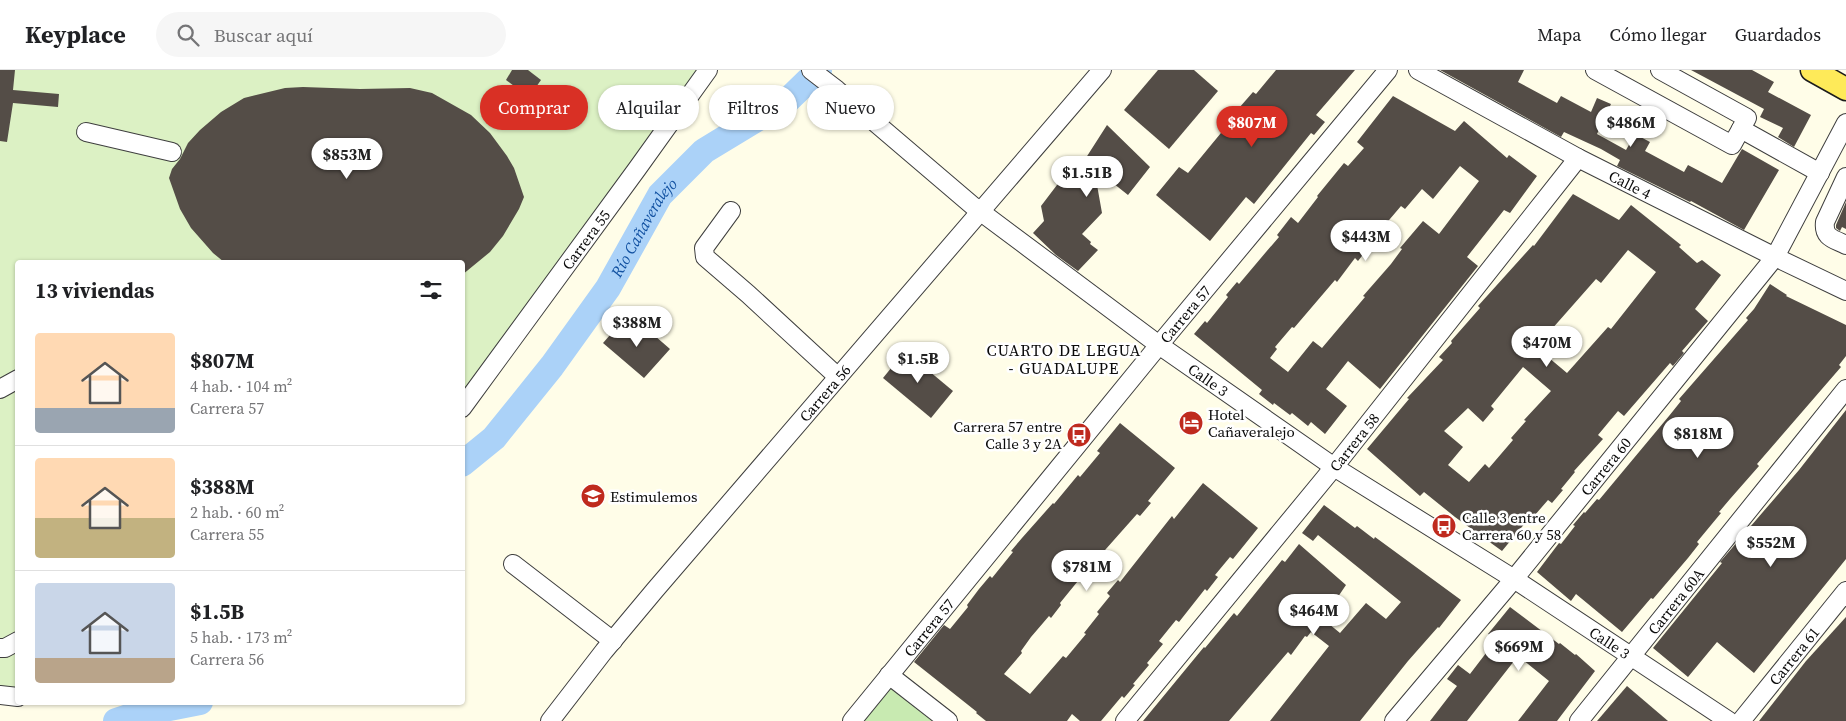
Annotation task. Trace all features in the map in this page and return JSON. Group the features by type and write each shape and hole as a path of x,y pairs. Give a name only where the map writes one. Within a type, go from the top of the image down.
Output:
{"main road":[{"path":"1812,70 1846,89"},
{"path":"1834,70 1846,76"}],"street":[{"name":"Carrera 55","path":"465,404 708,70"},
{"name":"Calle 3","path":"811,70 980,211 1159,344 1334,466 1514,579 1729,721"},
{"name":"Carrera 56","path":"550,721 613,641 1102,70"},
{"name":"Carrera 57","path":"852,721 1159,344 1388,70"},
{"name":"Calle 4","path":"1418,70 1578,158 1846,291"},
{"path":"1595,70 1732,145 1747,118 1660,70"},
{"name":"Carrera 60","path":"1394,721 1514,579 1775,257 1846,124"},
{"path":"1741,128 1820,173"},
{"path":"86,132 172,152"},
{"name":"Carrera 58","path":"1125,721 1334,466 1578,158"},
{"path":"1846,177 1824,222 1824,230 1827,236 1846,245"},
{"path":"731,211 704,248 705,257 838,377"},
{"path":"0,389 15,381"},
{"name":"Carrera 60A","path":"1579,721 1846,389"},
{"path":"513,564 613,641"},
{"name":"Carrera 61","path":"1741,721 1846,591"},
{"path":"0,648 5,648 15,643"},
{"path":"889,675 948,721"},
{"path":"0,695 15,697"}],"green space":[{"path":"0,70 708,70 697,85 598,85 598,130 665,130 465,405 465,260 15,260 15,697 0,695"},
{"path":"889,675 948,721 852,721"}],"building":[{"path":"0,70 15,70 13,90 59,94 58,107 13,103 7,142 0,141"},
{"path":"512,70 528,70 541,80 537,85 513,85 506,80"},
{"path":"1158,70 1194,70 1218,91 1169,149 1124,110"},
{"path":"1276,70 1355,70 1316,115 1325,122 1314,135 1311,133 1254,204 1246,197 1210,241 1156,195 1179,167 1188,173 1230,122 1228,121 1239,108 1253,92 1256,94"},
{"path":"1440,70 1524,70 1518,82 1557,103 1561,96 1591,112 1597,98 1611,104 1597,134 1626,150 1635,134 1650,142 1645,151 1684,172 1688,165 1722,183 1742,149 1779,170 1744,230 1691,201 1617,166 1620,160 1601,149 1564,132 1561,137"},
{"path":"1691,70 1752,70 1774,82 1768,92 1811,115 1794,147 1778,137 1783,128 1760,117 1764,109"},
{"path":"303,87 410,88 432,93 471,115 480,124 480,130 487,130 490,133 514,168 524,197 503,236 490,252 465,273 465,260 222,260 191,228 180,209 169,178 172,169 180,159 188,143 200,130 221,112 244,98 285,88"},
{"path":"1393,96 1455,131 1464,121 1507,158 1509,155 1537,176 1510,213 1504,210 1467,257 1478,266 1380,389 1348,361 1326,389 1347,406 1325,434 1311,422 1308,426 1292,413 1290,415 1274,403 1273,405 1259,394 1262,390 1194,334 1205,321 1207,323 1228,297 1226,295 1237,282 1239,284 1279,237 1277,235 1291,217 1298,223 1344,163 1348,166 1364,148 1357,142","holes":["1460,166 1479,181 1439,234 1423,221 1400,248 1402,249 1391,264 1363,296 1365,297 1322,348 1313,341 1288,372 1270,358 1277,349 1275,347 1292,327 1294,328 1335,280 1337,282 1355,258 1358,261 1369,247 1367,246 1401,206 1405,209 1422,189 1433,199"]},
{"path":"1107,125 1150,167 1128,195 1094,168 1102,213 1082,234 1098,250 1078,271 1056,255 1033,233 1044,221 1041,206 1076,160 1082,164"},
{"path":"1573,194 1619,220 1631,205 1681,245 1679,247 1697,263 1702,260 1721,275 1695,309 1708,321 1682,351 1684,353 1673,366 1670,363 1624,416 1618,411 1598,435 1603,439 1574,471 1561,489 1563,490 1552,503 1548,500 1528,523 1526,522 1502,551 1424,492 1420,496 1367,449 1409,399 1407,398 1443,360 1439,357 1480,308 1478,306 1534,246","holes":["1628,250 1656,272 1611,329 1608,327 1567,373 1536,347 1596,279 1601,283","1523,367 1551,391 1524,420 1526,421 1511,438 1513,440 1489,468 1485,464 1469,482 1448,465 1463,447 1444,431 1468,408 1483,422 1494,409 1491,406"]},
{"path":"1846,202 1846,229 1842,227 1840,231 1836,228 1836,225"},
{"path":"1770,284 1786,296 1846,325 1846,356 1839,365 1841,367 1757,464 1759,466 1719,512 1721,513 1697,542 1699,544 1688,558 1622,632 1576,594 1571,601 1537,572 1559,543 1561,544 1575,526 1573,525 1597,499 1599,500 1681,401 1679,399 1748,320 1746,318"},
{"path":"624,319 641,334 647,329 670,349 644,378 603,343"},
{"path":"905,351 953,391 931,418 883,378"},
{"path":"1846,410 1846,559 1754,673 1717,642 1688,677 1653,648 1722,563 1720,562 1799,470"},
{"path":"1120,423 1175,468 1148,501 1151,503 1140,516 1137,514 1082,576 1060,603 1061,605 1051,618 1049,616 1031,637 1021,651 1022,653 1004,674 1030,694 1063,656 1066,658 1086,634 1084,633 1099,614 1097,612 1110,596 1107,593 1118,580 1120,582 1172,516 1174,519 1203,483 1258,528 1233,559 1230,557 1215,575 1218,577 1207,591 1205,589 1179,622 1176,620 1159,641 1163,644 1147,663 1149,665 1133,684 1135,685 1124,698 1122,696 1101,721 1080,721 1072,714 1067,721 986,721 914,662 944,625 950,629 968,607 967,605 979,589 990,576 992,578 1022,538 1100,453 1097,451"},
{"path":"1324,505 1355,528 1357,526 1374,539 1375,537 1461,600 1439,628 1408,661 1360,721 1270,721 1329,646 1311,632 1307,637 1305,636 1291,655 1288,652 1229,721 1143,721 1204,647 1234,613 1237,616 1282,560 1285,562 1299,544 1346,585 1323,619 1340,633 1366,603 1386,619 1401,602 1318,535 1313,541 1302,533"},
{"path":"1510,607 1559,644 1576,654 1595,671 1557,721 1518,721 1549,681 1518,656 1467,721 1430,721 1457,686 1447,679 1458,665 1470,674 1496,640 1488,634"},
{"path":"1846,617 1846,721 1759,721 1806,661"},
{"path":"1627,686 1668,721 1597,721"}],"waterway":[{"name":"Río Cañaveralejo","path":"465,462 494,438 552,366 608,288 660,195 704,151 788,100 819,70"},
{"name":"Río Cañaveralejo","path":"116,721 134,715 185,705"}],"place":[{"name":"Hotel Cañaveralejo","path":"1191,423"},
{"name":"Carrera 57 entre Calle 3 y 2A","path":"1079,435"},
{"name":"Estimulemos","path":"593,496"},
{"name":"Calle 3 entre Carrera 60 y 58","path":"1444,526"}],"district":[{"name":"CUARTO DE LEGUA - GUADALUPE","path":"1064,359"}]}
